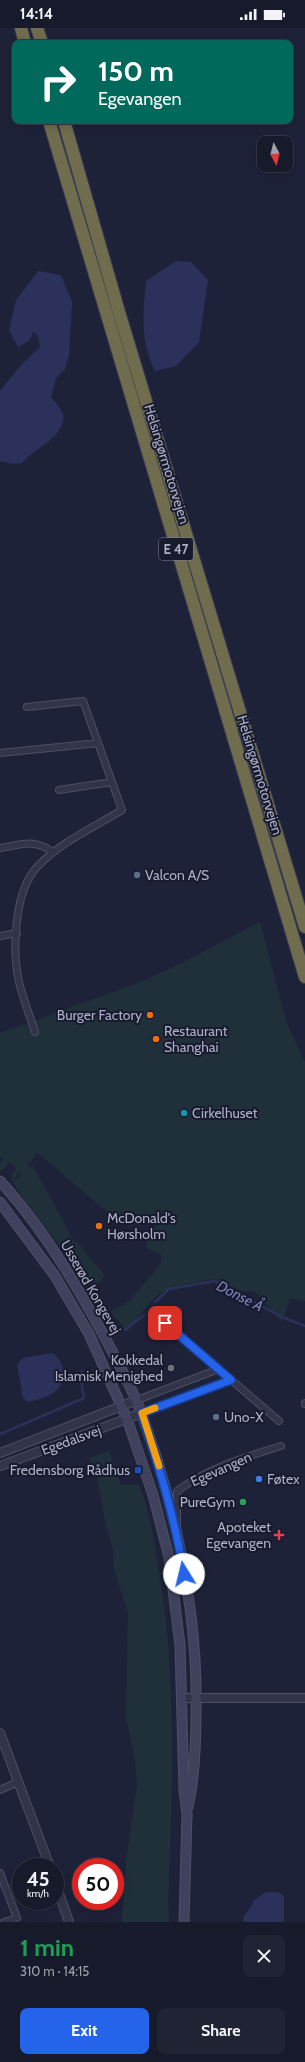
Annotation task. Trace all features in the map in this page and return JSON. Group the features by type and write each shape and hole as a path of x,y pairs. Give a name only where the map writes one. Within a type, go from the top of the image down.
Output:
{"highway":[{"path":"21,28 24,40"},
{"path":"37,28 41,40"},
{"name":"Helsingørmotorvejen","path":"50,124 305,977"},
{"name":"Helsingørmotorvejen","path":"65,124 305,927"}],"main road":[{"name":"Usserød Kongevej","path":"0,1181 50,1244 77,1287 113,1353 142,1413 167,1494 177,1530 192,1618 196,1698 192,1790 187,1814"},
{"name":"Usserød Kongevej","path":"0,1202 55,1276 89,1334 128,1419 153,1495 169,1557 180,1645 184,1790 187,1814"},
{"path":"184,1922 187,1814"}],"street":[{"path":"27,707 83,701 122,810 53,852 37,867 26,885 19,908 17,969 19,984 35,1032"},
{"path":"0,753 98,743"},
{"path":"59,790 112,782"},
{"path":"0,848 34,843 42,844 53,852"},
{"path":"0,936 17,933"},
{"path":"157,1316 279,1421"},
{"path":"136,1400 219,1369"},
{"path":"142,1413 231,1380"},
{"name":"Egedalsvej","path":"0,1453 136,1400"},
{"name":"Egedalsvej","path":"0,1466 142,1413"},
{"name":"Egevangen","path":"177,1530 177,1491 189,1482 215,1469 280,1446"},
{"path":"182,1698 305,1698"},
{"path":"0,1733 47,1858"},
{"path":"0,1790 18,1782"},
{"path":"0,1873 16,1918 4,1922"},
{"path":"64,1908 69,1922"}],"shaded area":[{"path":"260,922 286,1021 305,1062 305,1301 290,1298 282,1322 255,1292 238,1290 214,1279 172,1287 156,1296 126,1332 120,1322 110,1312 130,1301 161,1263 162,1255 146,1248 151,1230 156,1225 111,1215 37,1152 27,1168 33,1166 75,1243 77,1242 105,1276 94,1286 68,1257 16,1188 14,1182 21,1173 20,1171 12,1183 12,1174 16,1167 9,1162 3,1170 0,1170 0,1164 3,1159 0,1157 0,1033 141,982 180,964"},
{"path":"109,1451 121,1485 139,1485 149,1514 153,1534 164,1606 171,1690 172,1773 168,1899 169,1922 122,1922 126,1862 137,1785 135,1759 126,1718 128,1612 114,1569 113,1548 106,1527 96,1471 89,1458"}],"water":[{"path":"176,261 191,262 208,280 199,342 176,366 155,371 150,360 145,338 144,304 146,281"},
{"path":"38,271 61,275 72,302 69,355 65,369 56,378 51,397 63,415 63,423 60,430 48,442 22,463 13,464 0,461 0,391 21,365 40,347 38,336 33,332 30,340 18,347 9,331 16,300"},
{"path":"52,1353 58,1358 62,1365 63,1378 61,1384 58,1389 48,1396 28,1402 23,1398 17,1364 23,1358"},
{"path":"266,1892 278,1892 284,1896 284,1922 243,1922 244,1916 254,1900"}],"waterway":[{"name":"Donse Å","path":"155,1302 169,1289 215,1281 282,1317 305,1326"},
{"name":"Donse Å","path":"125,1330 144,1315"},
{"name":"Donse Å","path":"0,1434 84,1398 80,1375 82,1371"}],"slow traffic":[{"path":"155,1408 142,1413 159,1466"}],"place":[{"name":"Valcon A/S","path":"137,875"},
{"name":"Burger Factory","path":"150,1015"},
{"name":"Restaurant Shanghai","path":"156,1039"},
{"name":"Cirkelhuset","path":"184,1113"},
{"name":"McDonald's Hørsholm","path":"99,1226"},
{"name":"Kokkedal Islamisk Menighed","path":"171,1368"},
{"name":"Uno-X","path":"216,1417"},
{"name":"Fredensborg Rådhus","path":"138,1470"},
{"name":"Føtex","path":"259,1479"},
{"name":"PureGym","path":"243,1502"},
{"name":"Apoteket Egevangen","path":"279,1535"}],"route":[{"path":"165,1323 231,1380 142,1413 177,1530 184,1574"}]}
